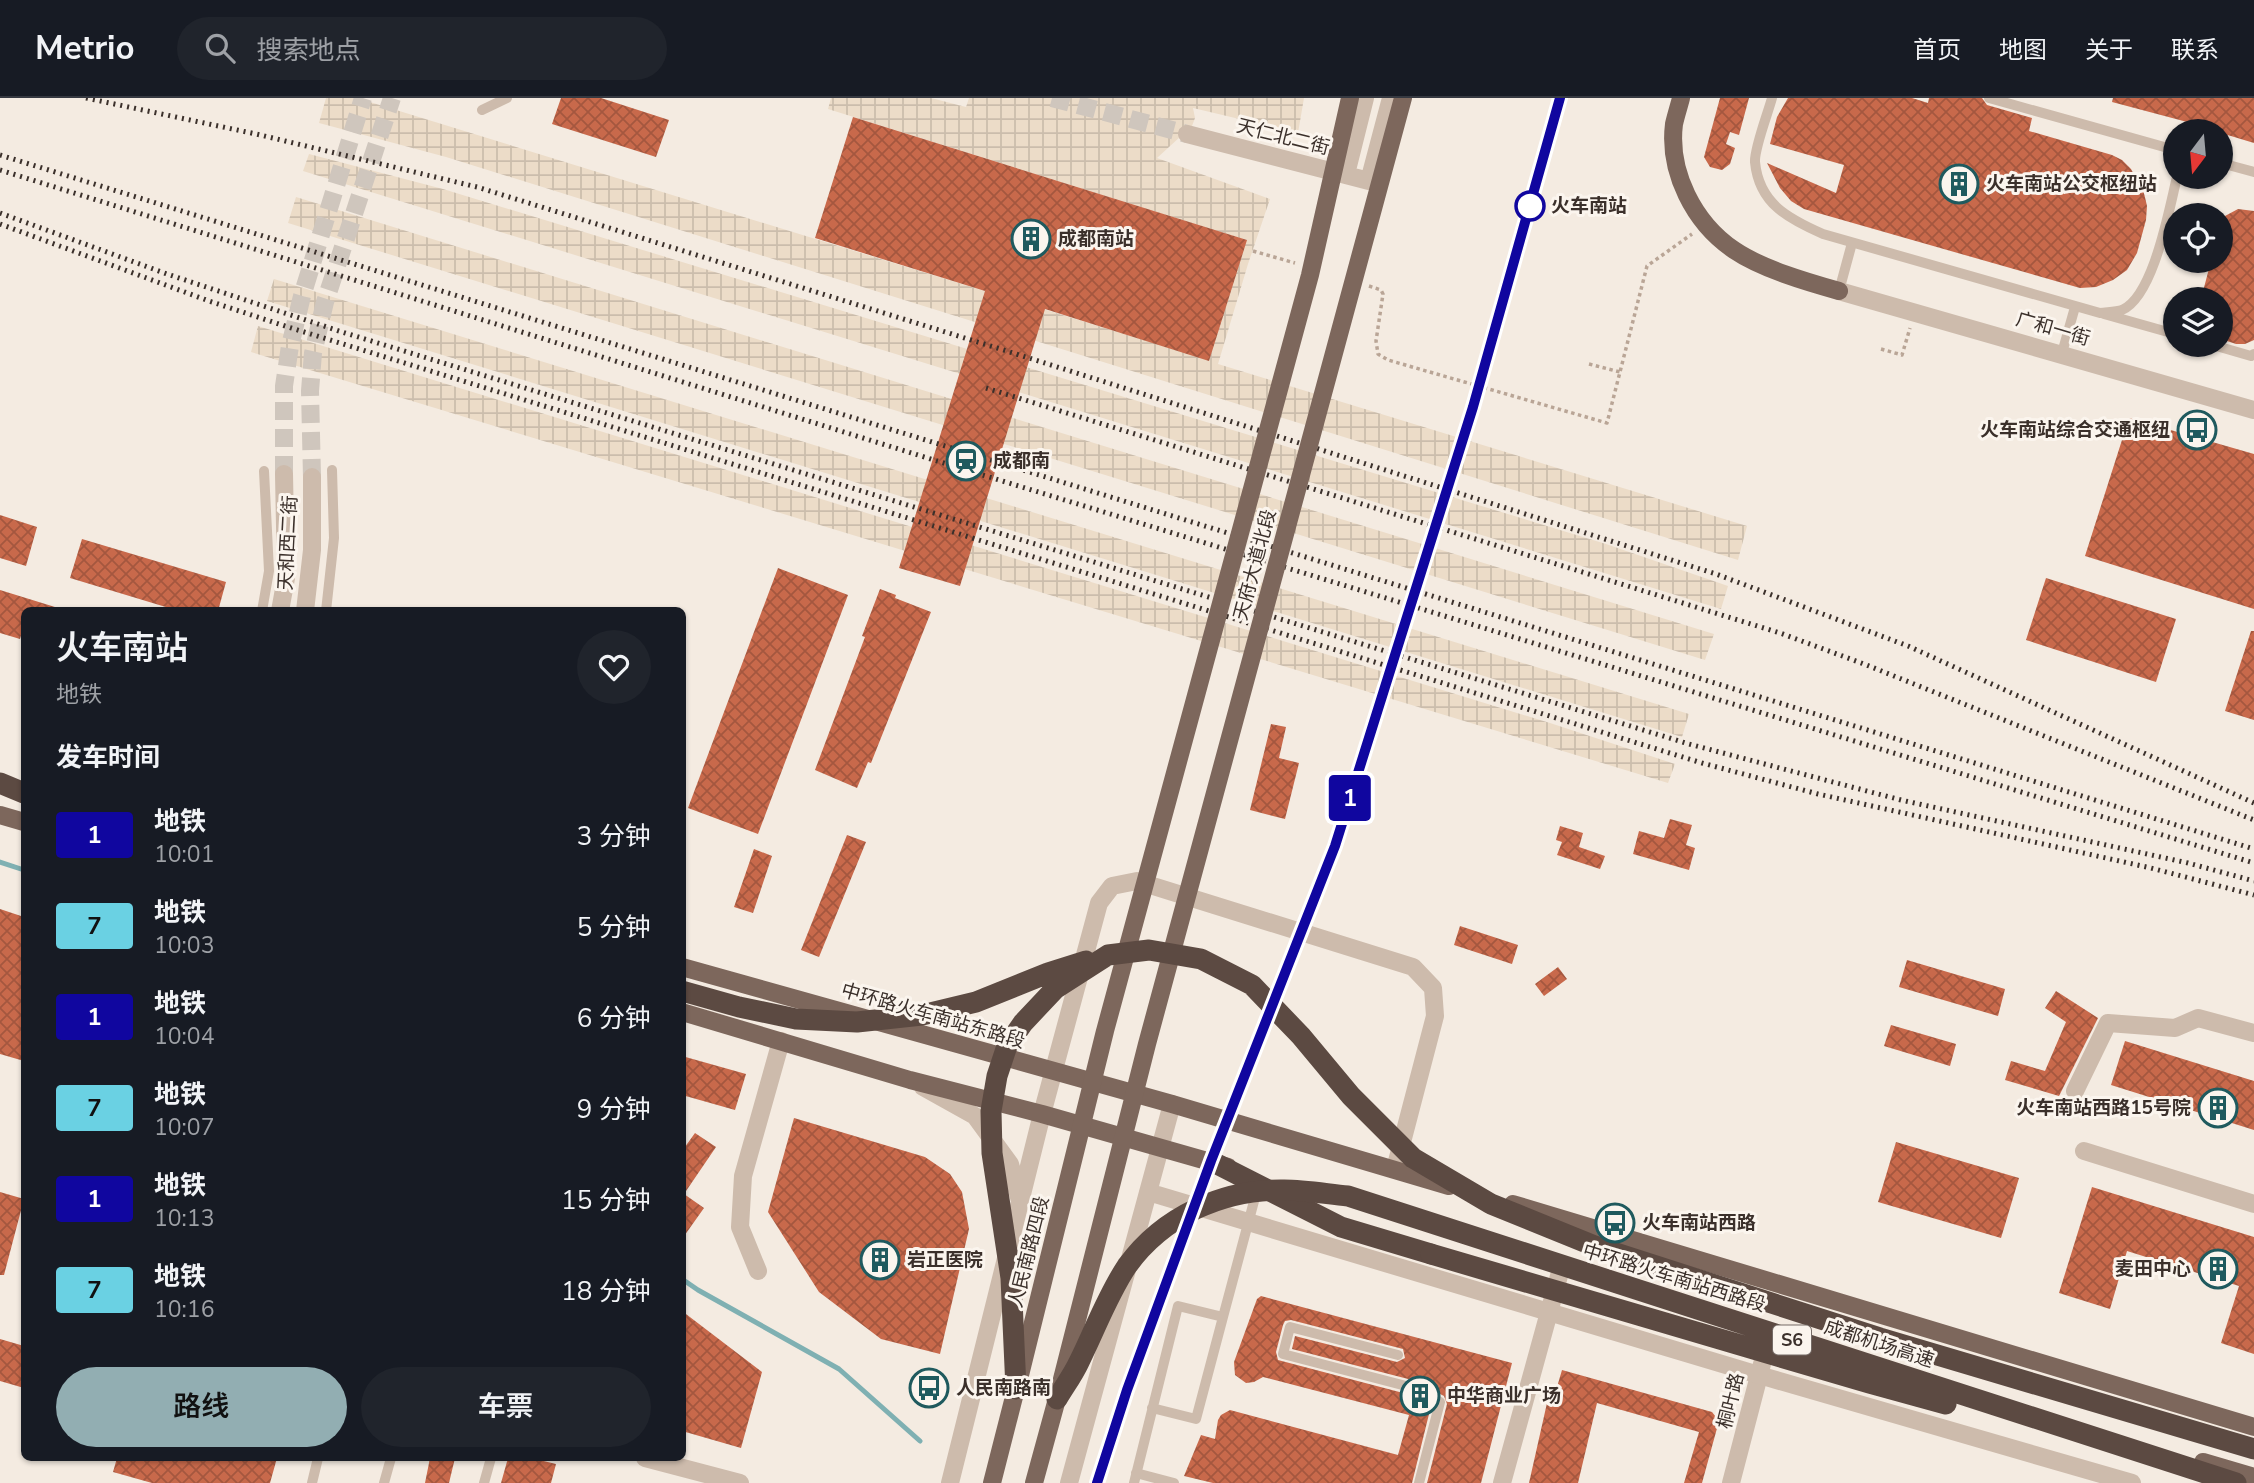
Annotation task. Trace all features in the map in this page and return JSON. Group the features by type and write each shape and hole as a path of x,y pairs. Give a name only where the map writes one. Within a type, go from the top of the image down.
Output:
{"highway":[{"path":"0,782 21,792"},
{"name":"成都机场高速","path":"686,991 739,1007 796,1019 857,1022 922,1015 976,1002 1048,973 1108,955 1149,950 1201,960 1252,985 1301,1036 1351,1096 1413,1158 1491,1204 1597,1247 1880,1338 2254,1449"},
{"path":"1016,1390 1011,1278 992,1153 991,1111 997,1076 1007,1046 1023,1023 1055,989 1108,955"},
{"path":"1214,1163 1259,1181 1341,1227 1869,1383 2169,1462"},
{"name":"成都机场高速","path":"1057,1399 1078,1365 1104,1307 1128,1265 1165,1225 1194,1208 1238,1195 1283,1189 1348,1196 2236,1483"}],"main road":[{"name":"天府大道北段","path":"1105,1031 1310,275 1350,98"},
{"name":"天府大道北段","path":"1057,1399 1147,1044 1403,98"},
{"path":"1681,98 1674,125 1675,157 1681,183 1706,224 1734,250 1776,270 1839,291"},
{"path":"0,782 21,787"},
{"path":"0,815 21,821"},
{"name":"中环路火车南站东路段","path":"686,968 1172,1104"},
{"path":"686,1013 910,1080 1214,1163"},
{"name":"人民南路四段","path":"992,1483 1105,1031"},
{"name":"中环路火车南站西路段","path":"1172,1104 1743,1272 2254,1427"},
{"name":"中环路火车南站西路段","path":"1259,1181 1562,1265 2254,1477"},
{"path":"1034,1483 1057,1399"}],"street":[{"path":"1346,174 1365,98"},
{"name":"天仁北二街","path":"1187,134 1369,181 1391,98"},
{"name":"广和一街","path":"1839,291 2254,410"},
{"path":"281,607 286,578 284,474"},
{"name":"天和西二街","path":"305,607 312,550 312,477"},
{"name":"人民南路四段","path":"950,1483 1053,1072 1100,903 1112,886 1137,881 1413,967 1433,988 1435,1016 1395,1170"},
{"path":"2075,1091 2108,1023 2175,1028 2198,1018 2254,1033"},
{"path":"758,1271 740,1227 743,1176 781,1041"},
{"path":"910,1080 975,1116 1010,1164 1021,1203"},
{"path":"1069,1483 1172,1104"},
{"path":"2084,1151 2254,1204"},
{"path":"1148,1192 1759,1375 2133,1483"},
{"path":"1502,1483 1562,1265"},
{"name":"桐叶路","path":"1731,1483 1770,1330"},
{"path":"656,1461 740,1483"}],"lane":[{"path":"482,110 507,98"},
{"path":"1772,98 1755,160 1763,189 1778,210 1797,223 1852,243 2163,331"},
{"path":"1989,98 2163,147"},
{"path":"2233,166 2254,172"},
{"path":"2100,313 2123,309 2143,290 2154,264 2174,189"},
{"path":"1839,291 1852,243"},
{"path":"2062,353 2075,307"},
{"path":"2233,351 2251,356 2254,354"},
{"path":"326,607 334,538 332,470"},
{"path":"263,607 269,571 264,471"},
{"path":"1152,1408 1196,1419 1259,1181"},
{"path":"1174,1483 1135,1478 1178,1306 1223,1317"},
{"path":"1398,1355 1290,1327 1283,1354 1410,1387 1440,1402 1419,1483"},
{"path":"312,1483 317,1461"},
{"path":"384,1483 390,1461"},
{"path":"484,1483 490,1461"}],"path":[{"path":"1358,283 1381,290 1383,294 1376,341 1378,354 1388,360 1607,423 1647,266 1706,224"},
{"path":"1253,251 1300,265"},
{"path":"1881,349 1902,355 1914,312"},
{"path":"1589,364 1620,372"}],"shaded area":[{"path":"326,98 357,98 1209,360 1246,240 828,109 831,98 931,98 966,107 969,98 1304,98 1298,133 1193,108 1195,118 1192,126 1157,158 1270,199 1218,364 1747,526 1738,560 446,157 319,123"},
{"path":"309,154 443,189 1606,544 1728,586 1721,609 303,171"},
{"path":"296,197 1714,634 1705,660 288,223"},
{"path":"274,279 1689,714 1682,737 267,301"},
{"path":"258,326 1550,723 1675,764 1668,783 251,352"}],"building":[{"path":"561,98 601,98 669,120 656,157 552,124"},
{"path":"1720,98 1749,98 1739,135 1730,132 1726,144 1735,148 1730,164 1722,170 1710,167 1704,157"},
{"name":"火车南站公交枢纽站","path":"1788,98 1912,98 1928,103 1929,98 1982,98 1987,105 2032,118 2029,131 2112,155 2131,169 2144,193 2147,206 2137,253 2127,270 2113,280 2096,287 2080,288 1804,209 1791,201 1780,188 1767,163 1836,193 1844,165 1770,144 1777,117"},
{"path":"2113,98 2254,98 2254,143 2233,137 2233,119 2176,119 2112,102"},
{"name":"成都南站","path":"853,117 1247,240 1209,361 1045,309 960,586 899,568 985,291 815,238"},
{"path":"2238,209 2254,211 2254,340 2245,344 2233,343 2233,287 2204,287 2208,273 2233,273 2233,212"},
{"path":"2129,418 2254,454 2254,609 2085,556"},
{"path":"0,515 37,527 26,566 0,558"},
{"path":"82,539 226,582 219,607 166,607 70,578"},
{"path":"778,568 848,595 758,834 688,808"},
{"path":"2046,578 2176,619 2156,682 2026,640"},
{"path":"880,589 931,612 871,763 868,762 857,788 815,770 865,637 862,636"},
{"path":"0,590 55,607 21,607 20,639 0,633"},
{"path":"2251,631 2254,631 2254,720 2225,711"},
{"path":"1271,724 1286,727 1279,758 1299,763 1285,819 1250,810"},
{"path":"1670,819 1692,825 1686,845 1695,848 1689,870 1633,854 1639,831 1664,838"},
{"path":"1560,826 1583,833 1579,847 1605,856 1600,869 1557,855 1562,842 1556,840"},
{"path":"847,835 866,842 819,957 801,950"},
{"path":"754,849 772,856 753,913 734,907"},
{"path":"0,909 21,916 21,1060 0,1054"},
{"path":"1460,926 1518,945 1512,964 1454,945"},
{"path":"1907,960 2005,989 1998,1016 1899,987"},
{"path":"1558,967 1567,979 1544,996 1535,984"},
{"path":"2056,991 2098,1018 2059,1096 2005,1080 2011,1061 2045,1071 2066,1022 2045,1008"},
{"path":"1891,1025 1956,1044 1950,1066 1884,1046"},
{"name":"火车南站西路15号院","path":"2125,1041 2254,1081 2254,1130 2111,1085"},
{"path":"686,1057 746,1074 735,1110 686,1096"},
{"name":"岩正医院","path":"794,1118 925,1157 950,1174 962,1192 969,1229 940,1354 881,1339 819,1292 768,1212"},
{"path":"695,1133 716,1147 686,1191 686,1145"},
{"path":"1896,1142 2019,1178 2001,1238 1878,1202"},
{"name":"麦田中心","path":"2092,1187 2254,1237 2254,1354 2221,1343 2239,1286 2127,1251 2110,1309 2059,1293"},
{"path":"0,1192 21,1198 21,1210 4,1275 0,1275"},
{"path":"686,1195 704,1208 686,1233"},
{"name":"中华商业广场","path":"1261,1296 1512,1363 1481,1483 1427,1483 1447,1404 1444,1396 1412,1380 1292,1349 1295,1336 1397,1362 1405,1358 1403,1349 1291,1320 1285,1321 1283,1325 1276,1352 1278,1360 1407,1394 1431,1406 1412,1483 1213,1483 1184,1476 1201,1435 1215,1439 1218,1420 1230,1410 1398,1455 1409,1415 1263,1377 1246,1383 1235,1375 1234,1362 1257,1299"},
{"path":"686,1314 762,1372 741,1448 686,1432"},
{"path":"0,1339 21,1345 21,1387 0,1381"},
{"path":"1562,1370 1712,1412 1719,1421 1702,1483 1684,1483 1699,1432 1597,1403 1578,1483 1529,1483 1547,1403 1552,1404"},
{"path":"116,1461 276,1461 270,1483 152,1483 113,1472"},
{"path":"429,1461 454,1461 449,1483 425,1483"},
{"path":"507,1461 544,1461 556,1464 551,1483 501,1483"}],"waterway":[{"path":"0,862 21,869"},
{"path":"686,1282 839,1369 920,1441"}],"tunnel":[{"path":"284,474 284,386 290,346 302,296 363,98"},
{"path":"312,477 310,391 313,353 325,302 392,98"},
{"path":"1052,98 1187,134"}],"railway":[{"path":"86,98 256,134 477,187 1716,574 1908,646 2254,803"},
{"path":"0,155 2254,849"},
{"path":"0,170 963,469 2254,863"},
{"path":"0,213 167,274 342,332 1689,744 1901,800 2188,863 2254,881"},
{"path":"0,224 209,301 288,327 1702,763 1818,794 2151,868 2254,895"},
{"path":"986,388 1780,633 2254,820"}],"metro line":[{"name":"1","path":"1097,1483 1127,1390 1211,1161 1335,846 1473,407 1560,98"}],"place":[{"name":"火车南站公交枢纽站","path":"1959,184"},
{"name":"火车南站","path":"1530,206"},
{"name":"成都南站","path":"1031,239"},
{"name":"火车南站综合交通枢纽","path":"2197,430"},
{"name":"成都南","path":"966,461"},
{"name":"火车南站西路15号院","path":"2218,1108"},
{"name":"火车南站西路","path":"1615,1223"},
{"name":"岩正医院","path":"880,1260"},
{"name":"麦田中心","path":"2218,1269"},
{"name":"人民南路南","path":"929,1388"},
{"name":"中华商业广场","path":"1420,1396"}]}
